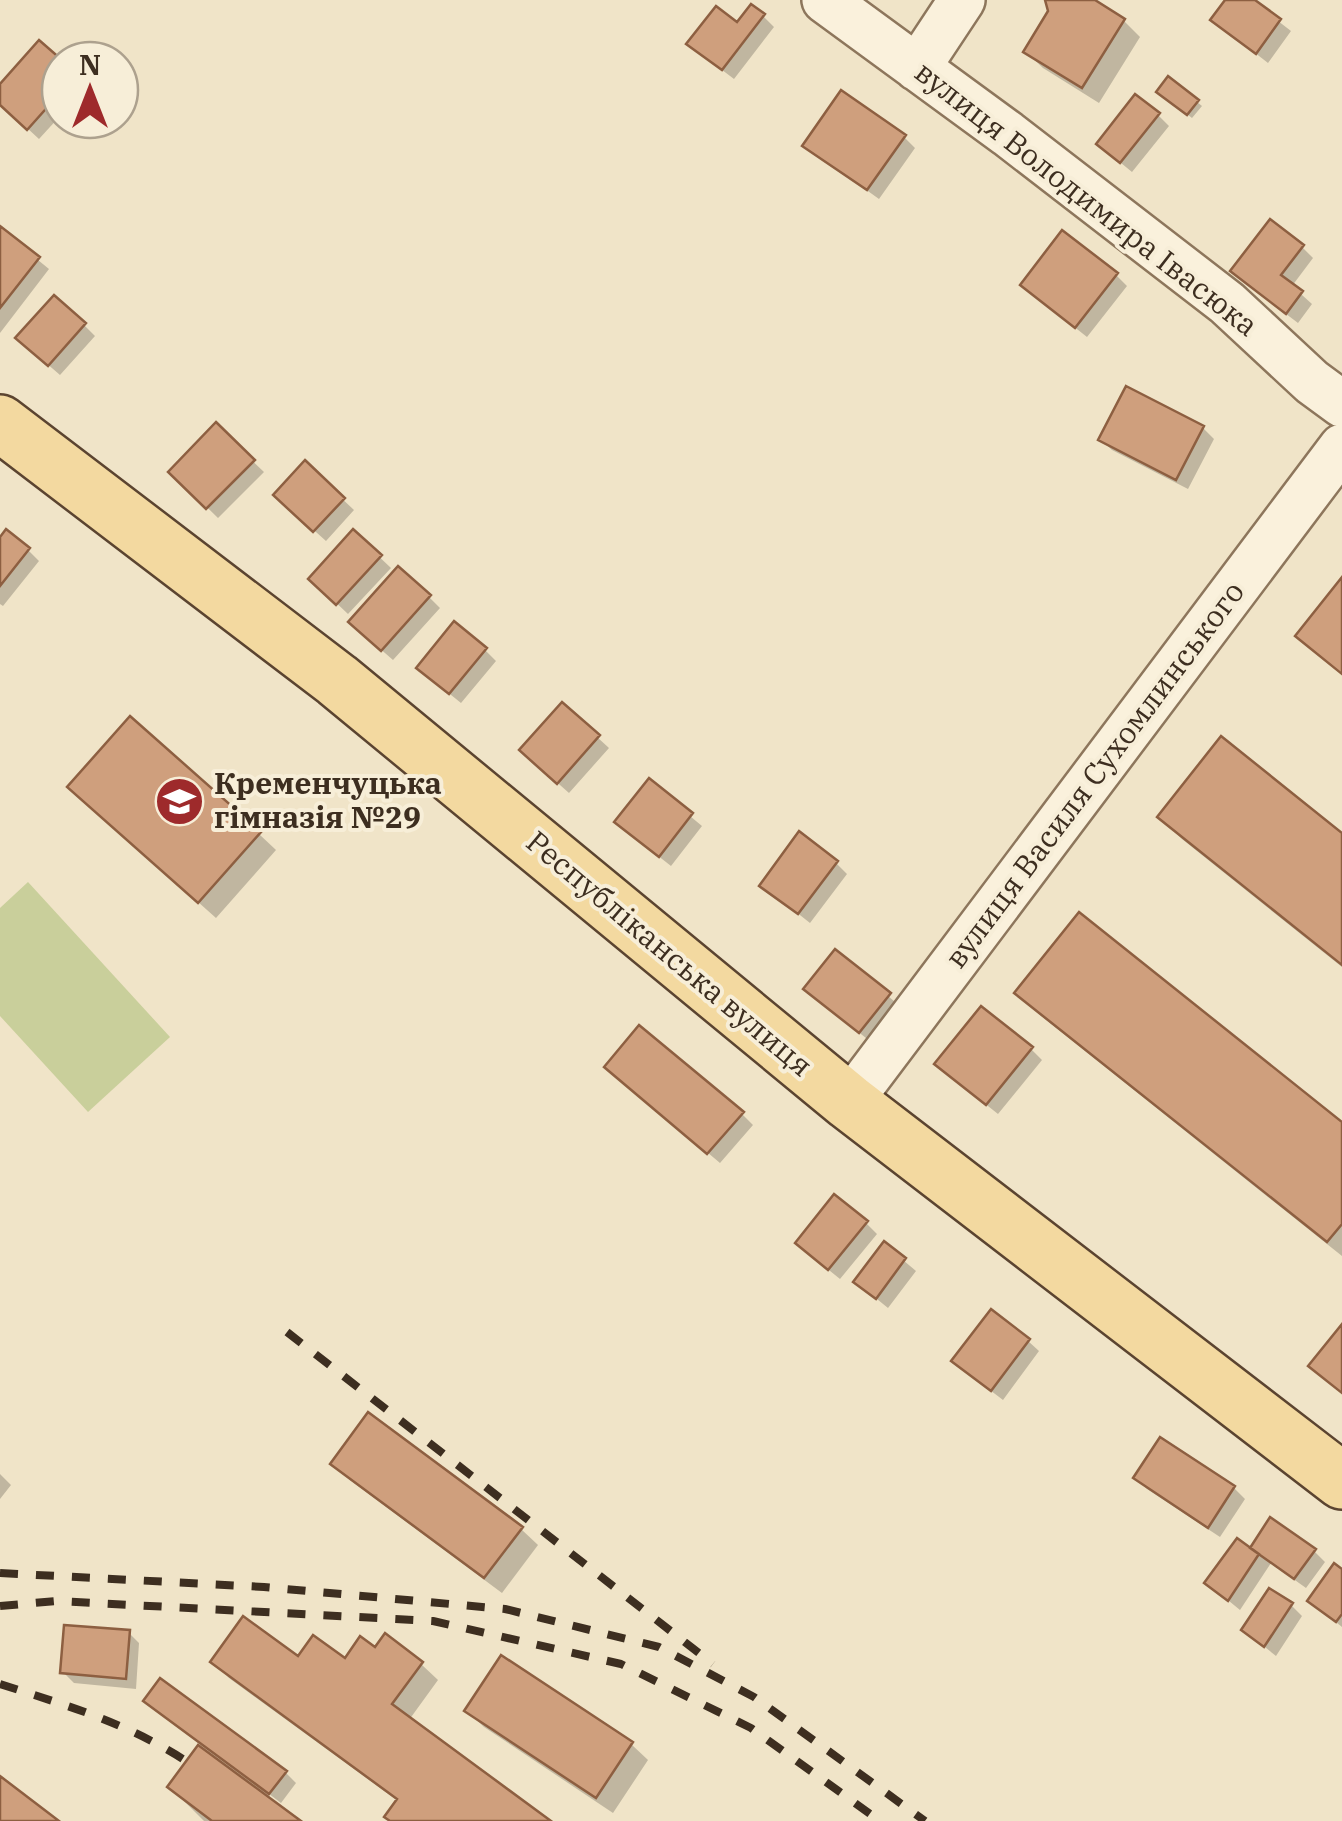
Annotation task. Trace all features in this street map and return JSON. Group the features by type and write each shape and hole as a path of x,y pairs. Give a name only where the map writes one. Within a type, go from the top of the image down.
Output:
{"main road":[{"name":"Республіканська вулиця","path":"0,423 337,680 849,1102 1342,1480"}],"street":[{"name":"вулиця Володимира Івасюка","path":"825,0 1008,134 1227,303 1312,382 1342,404"},
{"path":"917,68 962,0"},
{"name":"вулиця Василя Сухомлинського","path":"849,1102 1342,448"}],"green space":[{"path":"28,882 170,1037 88,1112 0,1016 0,908"}],"building":[{"path":"1045,0 1095,0 1125,19 1082,88 1023,52 1048,11"},
{"path":"1225,0 1255,0 1281,19 1256,54 1210,20"},
{"path":"751,4 765,14 722,70 686,44 716,6 737,22"},
{"path":"40,41 40,115 27,130 0,105 0,84"},
{"path":"1168,76 1199,100 1187,115 1156,92"},
{"path":"841,90 906,135 867,190 802,146"},
{"path":"1135,94 1160,113 1120,163 1096,144"},
{"path":"1270,219 1304,245 1281,275 1303,291 1286,314 1230,271"},
{"path":"0,226 40,257 0,308"},
{"path":"1062,230 1118,273 1075,328 1020,285"},
{"path":"54,295 86,323 48,366 15,338"},
{"path":"1126,386 1204,426 1176,480 1098,440"},
{"path":"216,422 255,460 206,509 168,472"},
{"path":"305,460 345,498 313,532 273,495"},
{"path":"6,529 30,548 0,586 0,537"},
{"path":"353,529 382,555 336,605 308,579"},
{"path":"398,566 431,595 381,651 348,622"},
{"path":"1342,577 1342,674 1295,636"},
{"path":"454,621 487,648 449,694 416,668"},
{"path":"562,702 600,735 557,784 519,750"},
{"path":"130,716 261,832 198,903 67,787"},
{"path":"1221,736 1342,833 1342,965 1157,817"},
{"path":"649,778 693,813 659,857 614,822"},
{"path":"799,831 838,861 798,914 759,886"},
{"path":"1079,912 1342,1122 1342,1224 1327,1242 1014,993"},
{"path":"835,949 891,993 859,1033 803,989"},
{"path":"981,1006 1033,1047 986,1105 934,1064"},
{"path":"639,1025 744,1112 707,1154 604,1067"},
{"path":"834,1194 868,1221 828,1270 795,1243"},
{"path":"884,1241 906,1258 876,1299 853,1282"},
{"path":"991,1309 1030,1339 991,1391 951,1361"},
{"path":"1342,1324 1342,1393 1308,1366"},
{"path":"368,1412 523,1527 484,1578 330,1464"},
{"path":"1160,1437 1235,1486 1208,1528 1133,1478"},
{"path":"1270,1517 1316,1549 1294,1579 1250,1548"},
{"path":"1237,1538 1259,1554 1228,1601 1204,1583"},
{"path":"1334,1563 1342,1569 1342,1614 1336,1622 1307,1601"},
{"path":"1269,1588 1293,1603 1264,1647 1241,1630"},
{"path":"243,1616 298,1656 313,1635 345,1658 360,1636 375,1647 385,1633 423,1662 392,1704 551,1821 390,1821 384,1817 397,1799 210,1662"},
{"path":"64,1625 130,1630 126,1679 60,1673"},
{"path":"501,1655 633,1742 596,1798 464,1711"},
{"path":"160,1678 287,1771 269,1794 143,1701"},
{"path":"198,1745 301,1821 212,1821 167,1787"},
{"path":"0,1776 59,1821 0,1821"}],"railway":[{"path":"287,1332 713,1664"},
{"path":"0,1573 264,1587 505,1609 659,1647 754,1697 925,1821"},
{"path":"0,1606 56,1601 433,1621 621,1664 751,1728 880,1821"},
{"path":"0,1684 118,1725 186,1761"}],"place":[{"name":"Кременчуцька гімназія №29","path":"179,801"}]}
